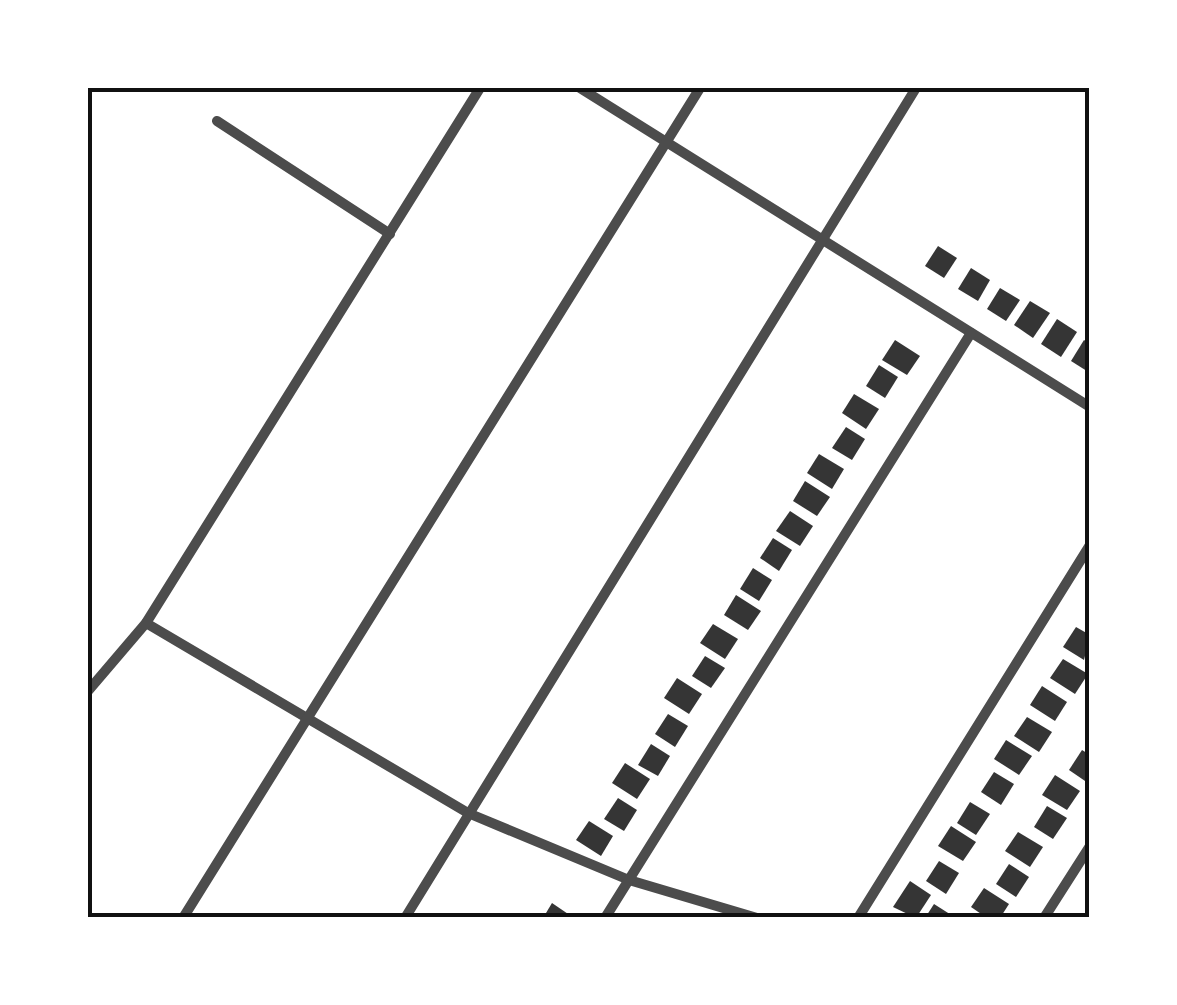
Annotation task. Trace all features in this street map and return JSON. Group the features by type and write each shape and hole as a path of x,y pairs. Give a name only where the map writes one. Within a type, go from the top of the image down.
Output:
{"street":[{"path":"88,690 146,623 480,88"},
{"path":"580,88 1090,407"},
{"path":"184,918 700,88"},
{"path":"404,918 916,88"},
{"path":"217,120 390,234"},
{"path":"606,918 971,334"},
{"path":"858,918 1090,544"},
{"path":"146,623 468,813 628,880 757,918"},
{"path":"1044,918 1090,846"}],"building":[{"path":"938,246 957,258 944,278 925,266"},
{"path":"971,268 990,280 978,301 958,289"},
{"path":"1000,288 1020,300 1006,321 987,309"},
{"path":"1030,301 1050,313 1033,338 1014,325"},
{"path":"1057,319 1077,332 1061,357 1041,344"},
{"path":"895,340 920,356 907,375 882,360"},
{"path":"1084,340 1090,344 1090,373 1071,361"},
{"path":"879,365 898,377 885,398 866,386"},
{"path":"854,394 879,409 866,429 842,413"},
{"path":"846,427 865,439 852,460 832,448"},
{"path":"819,454 844,469 832,489 807,473"},
{"path":"805,481 830,497 817,516 793,501"},
{"path":"790,511 813,526 800,546 776,531"},
{"path":"773,538 792,550 779,571 760,558"},
{"path":"753,568 772,580 759,601 740,589"},
{"path":"736,595 761,611 748,630 724,615"},
{"path":"713,624 738,639 725,659 700,643"},
{"path":"1076,627 1090,635 1084,660 1063,647"},
{"path":"705,656 725,668 711,688 692,676"},
{"path":"1063,659 1088,674 1075,694 1050,678"},
{"path":"677,678 702,694 689,714 664,698"},
{"path":"1042,686 1067,702 1055,721 1030,705"},
{"path":"668,714 688,726 675,747 655,734"},
{"path":"1027,717 1052,732 1039,752 1014,736"},
{"path":"1006,740 1032,756 1019,775 994,759"},
{"path":"651,744 670,756 658,776 638,765"},
{"path":"1082,750 1090,755 1088,783 1069,770"},
{"path":"625,763 650,779 637,799 612,783"},
{"path":"994,772 1014,784 1001,805 981,792"},
{"path":"1055,775 1080,791 1067,810 1042,795"},
{"path":"618,798 637,810 624,831 604,819"},
{"path":"970,802 990,814 976,835 957,823"},
{"path":"1047,806 1067,818 1053,839 1034,827"},
{"path":"589,821 613,836 601,856 576,840"},
{"path":"951,826 976,842 963,861 938,846"},
{"path":"1018,832 1043,847 1030,867 1005,851"},
{"path":"939,861 959,873 946,894 926,881"},
{"path":"1009,864 1029,877 1016,897 996,884"},
{"path":"910,881 931,895 916,918 893,907"},
{"path":"984,888 1009,904 1000,918 987,918 971,907"},
{"path":"552,903 574,918 543,918"},
{"path":"934,904 956,918 925,918"}]}
